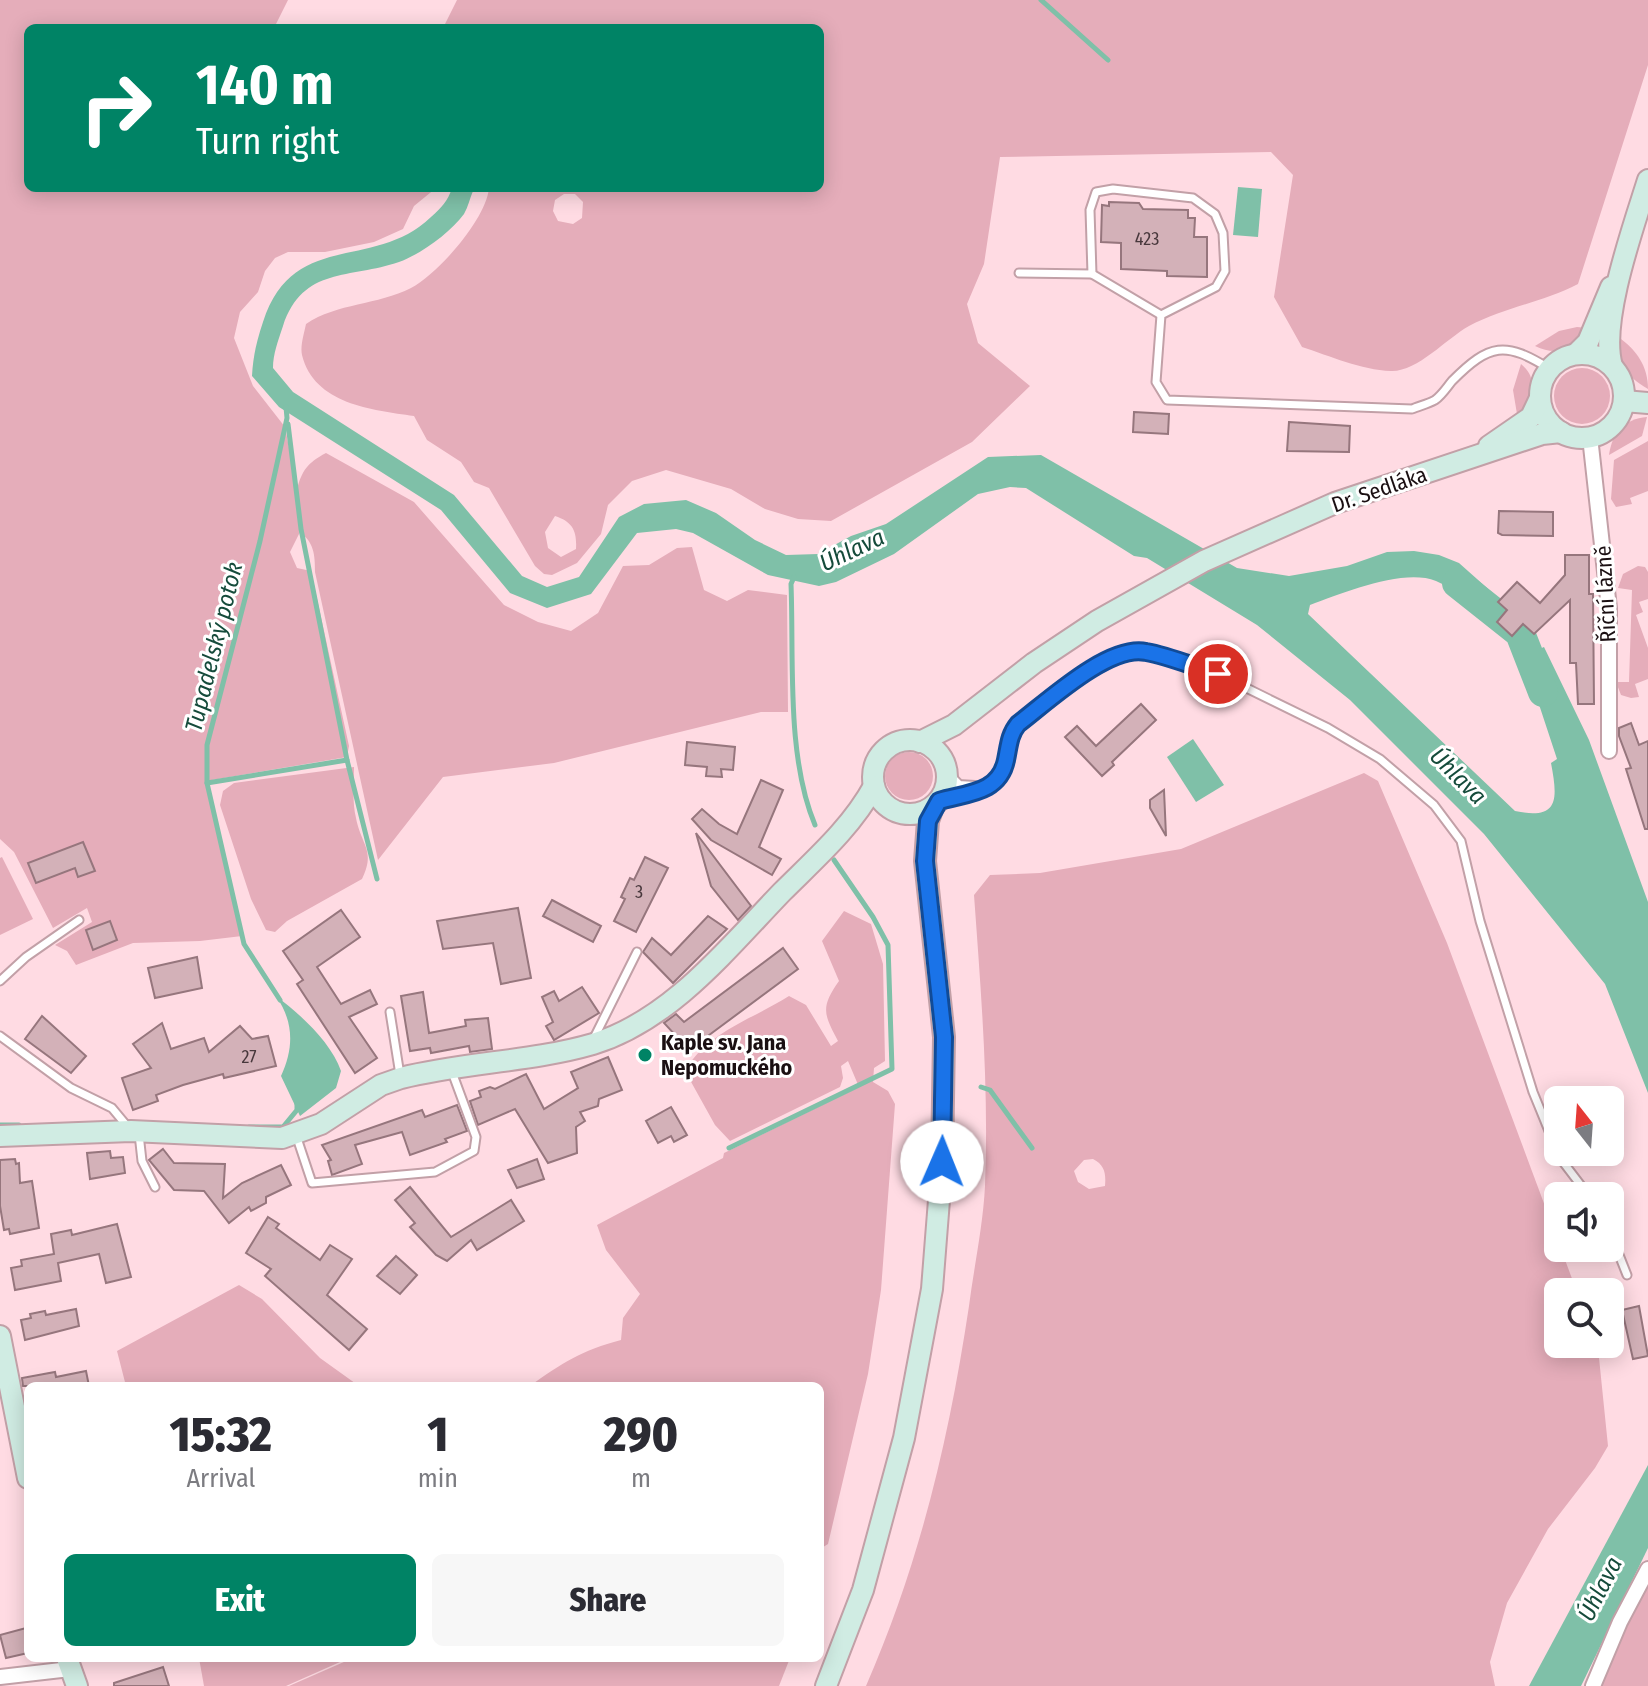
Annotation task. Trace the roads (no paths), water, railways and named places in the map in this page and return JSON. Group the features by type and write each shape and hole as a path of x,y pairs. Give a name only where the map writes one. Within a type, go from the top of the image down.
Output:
{"main road":[{"path":"1612,366 1610,329 1622,266 1648,180"},
{"path":"1550,369 1557,362 1576,354 1588,342 1622,266"},
{"path":"1576,354 1596,356 1612,366 1623,382 1624,401 1617,421 1590,437"},
{"name":"Dr. Sedláka","path":"1472,457 1531,417 1550,369"},
{"path":"1540,398 1546,417 1561,432"},
{"path":"1624,401 1648,403"},
{"name":"Dr. Sedláka","path":"920,742 954,725 1034,663 1097,621 1204,561 1287,522 1383,486 1542,434 1561,432 1580,438 1590,437"},
{"path":"826,1686 863,1590 900,1453 932,1289 942,1162 944,1037 925,861 928,821 936,804 954,725"},
{"path":"925,861 913,831 874,786 873,769 881,754 903,741 920,742 944,767"},
{"path":"0,1136 135,1132 268,1140 296,1135 321,1124 381,1085 401,1078 592,1044 628,1030 652,1015 700,976 845,828 874,786"},
{"path":"845,828 871,811 893,810 917,814 936,804"},
{"path":"0,1336 24,1458"}],"street":[{"name":"Říční lázně","path":"1590,437 1609,608 1609,751"},
{"path":"936,804 991,787 1000,776 1011,733 1018,724"},
{"path":"944,767 958,788 983,789"},
{"path":"1593,1686 1620,1622 1648,1569"},
{"path":"0,1677 71,1671"}],"lane":[{"path":"1092,274 1090,210 1096,192 1113,189 1193,198 1215,214 1223,233 1225,271 1216,287 1161,315"},
{"path":"1019,273 1092,274 1161,315"},
{"path":"1161,315 1156,382 1167,400 1370,410 1412,409 1435,399 1469,366 1489,352 1505,349 1523,352 1550,369"},
{"path":"1018,724 1107,659 1127,652 1145,651 1218,674 1328,728 1380,759 1434,805 1461,841 1480,921 1533,1092 1560,1158 1578,1182"},
{"path":"0,981 26,957 79,920"},
{"path":"592,1044 600,1021 637,952"},
{"path":"390,1012 401,1078"},
{"path":"0,1036 71,1088 112,1108 135,1132 142,1161 155,1187"},
{"path":"296,1135 312,1183 435,1172 457,1163 474,1151 476,1137 451,1068"},
{"path":"1622,1262 1627,1275"}],"water":[{"path":"1238,187 1262,189 1258,237 1233,235"},
{"name":"Úhlava","path":"450,192 473,192 464,214 451,228 416,254 399,262 330,278 303,293 283,326 273,368 293,392 454,495 522,576 547,587 579,577 619,517 644,504 686,500 716,513 755,540 786,555 818,554 851,536 886,524 988,457 1041,455 1237,568 1289,576 1347,566 1387,552 1414,551 1439,555 1459,563 1495,595 1483,613 1436,581 1407,578 1373,584 1310,605 1308,614 1515,811 1529,813 1548,810 1555,787 1551,763 1557,759 1523,656 1544,647 1589,740 1648,902 1648,1093 1605,984 1484,834 1350,700 1257,625 1147,558 1134,556 1026,488 1010,487 978,494 894,554 836,582 819,586 768,575 693,533 676,529 637,533 591,594 547,608 510,593 441,510 279,407 252,376 263,322 276,293 294,274 314,262 385,244 409,233 446,201"},
{"path":"1193,739 1224,785 1196,802 1167,757"},
{"path":"276,996 322,1039 341,1071 336,1088 300,1116 281,1076 290,1035 286,1016"},
{"name":"Úhlava","path":"1648,1465 1648,1548 1581,1686 1529,1686"}],"waterway":[{"path":"1041,0 1108,60"},
{"name":"Tupadelský potok","path":"280,1000 244,944 207,783 207,745 260,541 287,418 286,407"},
{"path":"207,783 347,760 301,529 288,424"},
{"path":"794,577 791,584 795,738 799,769 815,825"},
{"path":"1457,583 1520,633 1543,692"},
{"path":"347,760 377,879"},
{"path":"729,1148 892,1069 888,945 834,860"},
{"path":"981,1087 990,1090 1032,1148"},
{"name":"Tupadelský potok","path":"249,1127 283,1127 297,1110 297,1104"},
{"name":"Tupadelský potok","path":"0,1125 19,1125"}],"place":[{"name":"Kaple sv. Jana Nepomuckého","path":"645,1055"}]}
